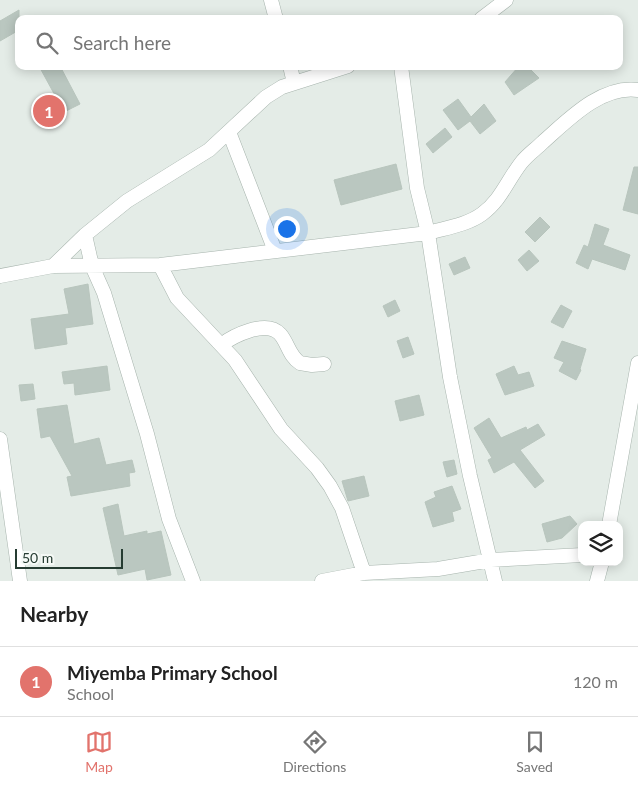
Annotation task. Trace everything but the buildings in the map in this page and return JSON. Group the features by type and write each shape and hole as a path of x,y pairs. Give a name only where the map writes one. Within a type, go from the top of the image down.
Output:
{"street":[{"path":"271,0 275,15"},
{"path":"485,15 506,0"},
{"path":"291,70 294,83"},
{"path":"53,266 85,235 127,201 209,150 266,97 282,87 335,70"},
{"path":"401,70 417,188 428,232 450,377 470,476 495,581"},
{"path":"0,276 53,266 160,265 428,232 463,223 481,215 499,199 522,162 574,114 608,95 624,90 638,90"},
{"path":"229,132 275,251"},
{"path":"85,235 92,266 104,292 147,434 169,519 193,581"},
{"path":"160,265 176,298 221,345 251,382 281,429 317,468 330,486 342,508 364,573"},
{"path":"221,345 232,337 267,328 279,333 300,364 312,366 324,364"},
{"path":"610,521 638,363"},
{"path":"0,439 2,472 20,581"},
{"path":"322,581 364,573 438,569 491,560 578,554"},
{"path":"598,581 601,566"}],"place":[{"name":"Miyemba Primary School","path":"49,111"}]}
